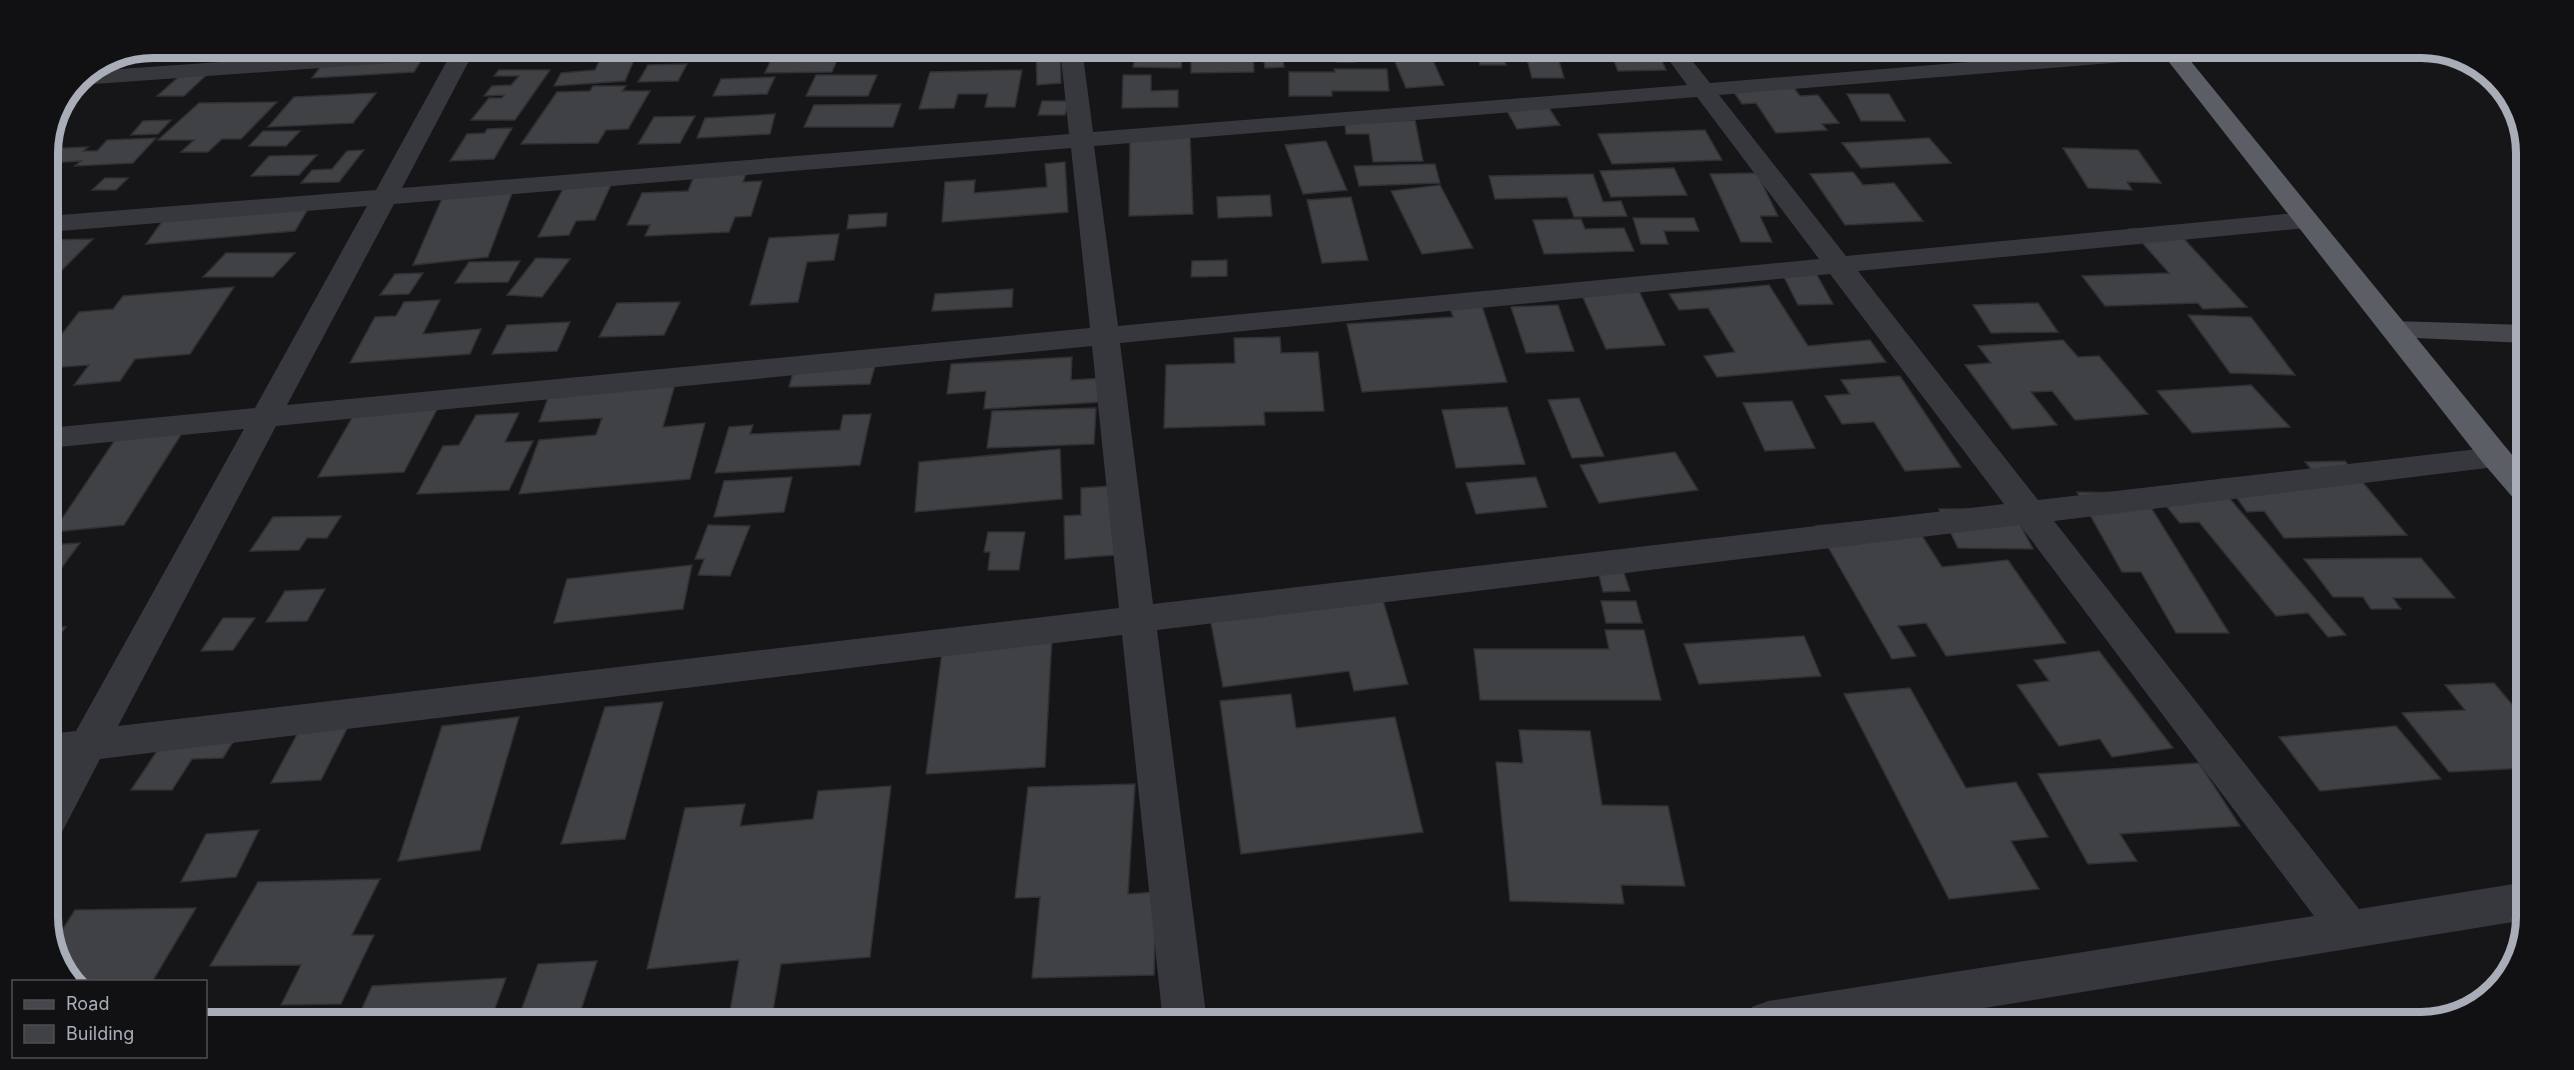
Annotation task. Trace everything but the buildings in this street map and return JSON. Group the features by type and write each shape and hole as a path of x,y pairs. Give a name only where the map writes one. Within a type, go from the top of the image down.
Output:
{"highway":[{"path":"2177,58 2515,480"}],"main road":[{"path":"2393,329 2515,334"}],"street":[{"path":"99,77 354,58"},
{"path":"59,800 460,58"},
{"path":"1072,58 1184,1012"},
{"path":"1679,58 2349,928"},
{"path":"59,223 2078,58"},
{"path":"59,437 2306,220"},
{"path":"59,749 2495,457"},
{"path":"1830,1012 2516,903"}]}
